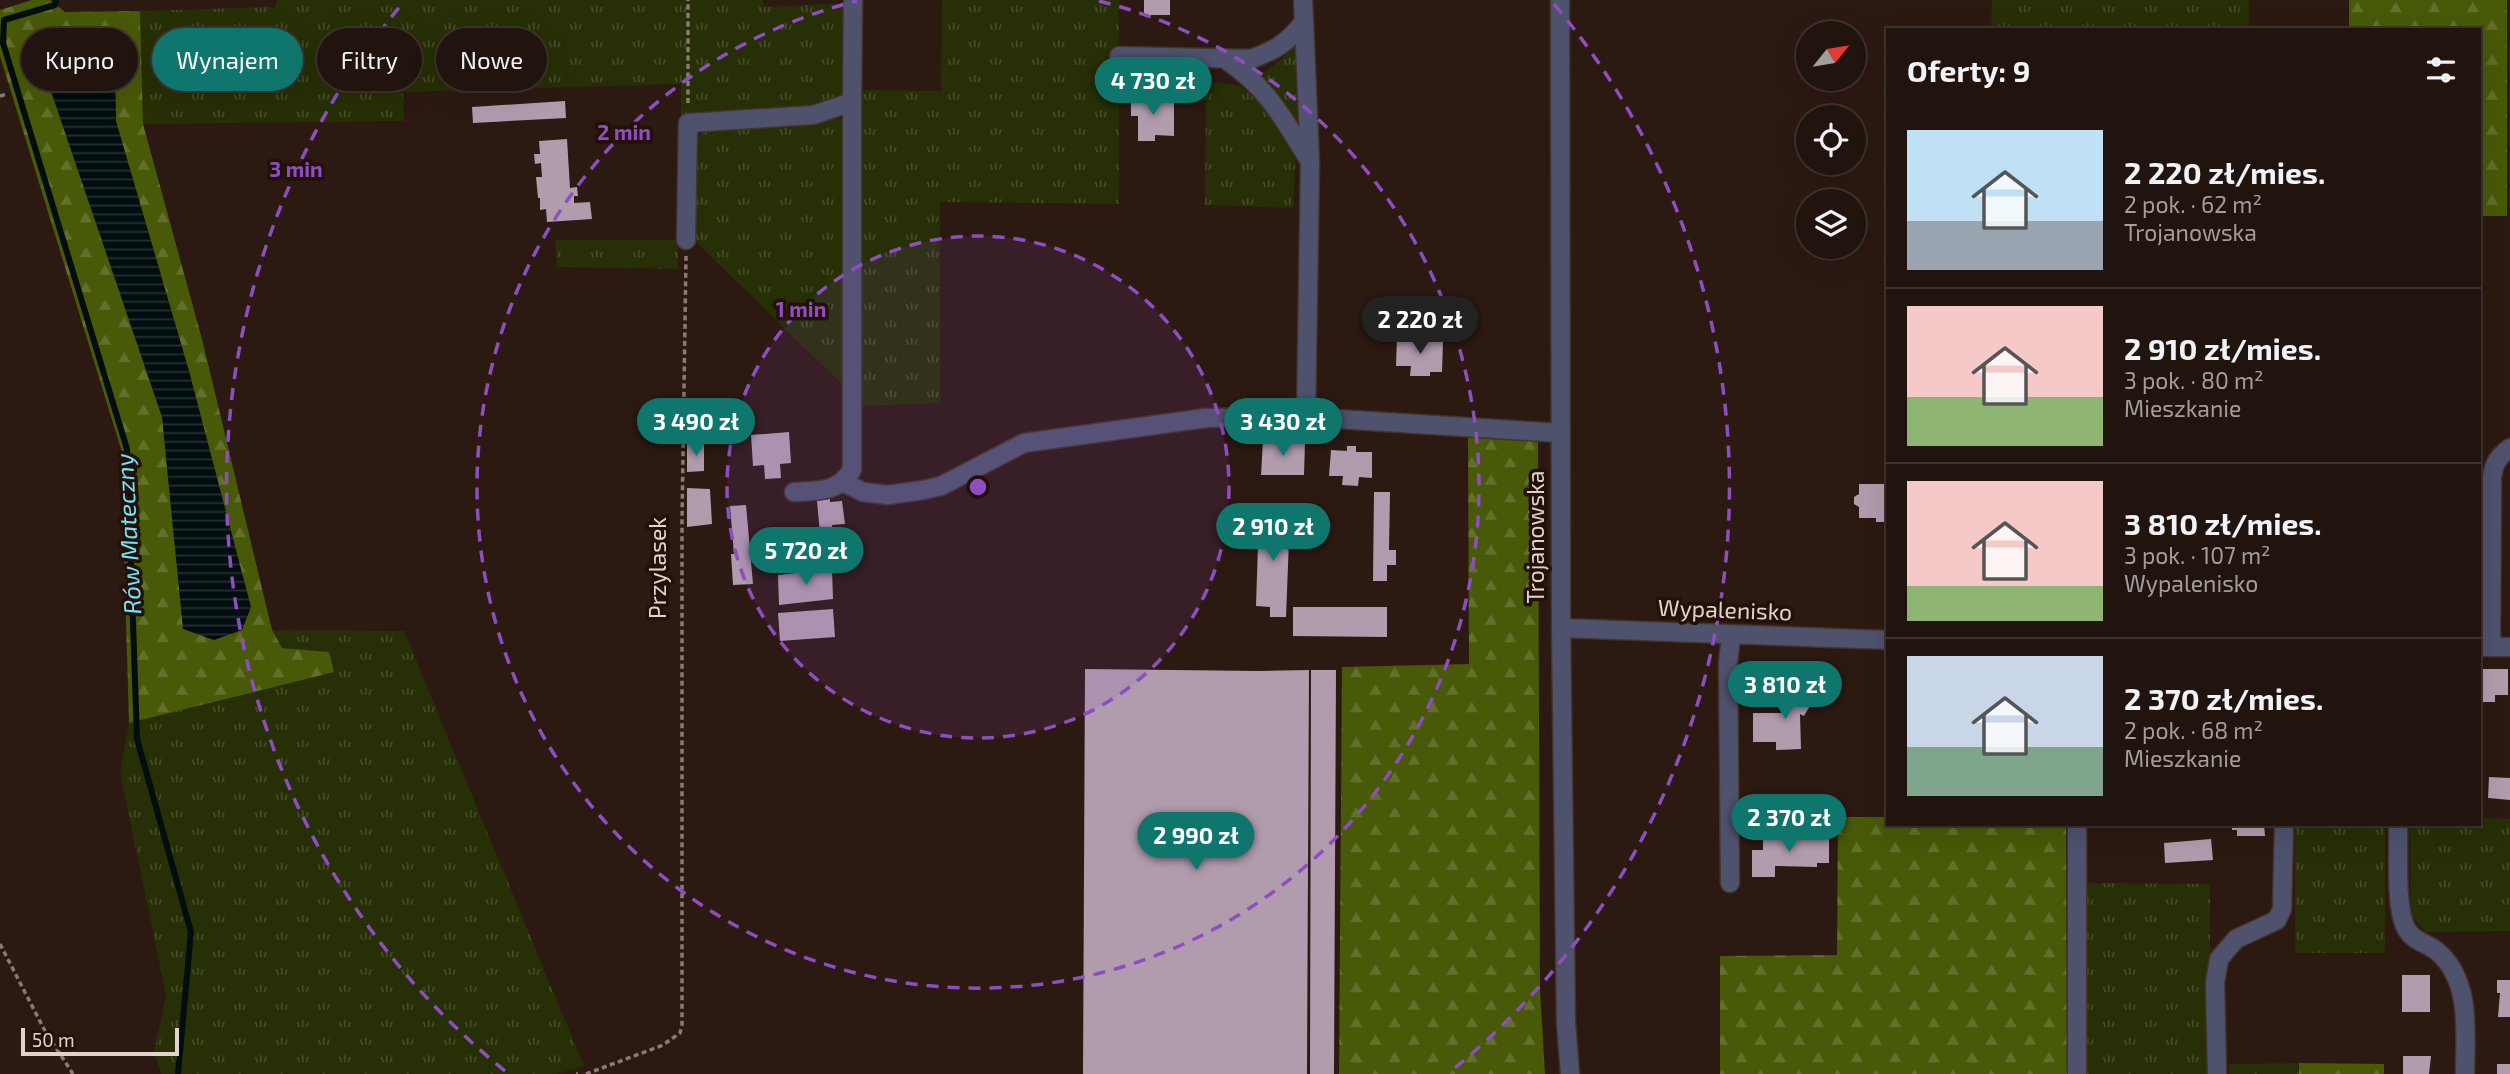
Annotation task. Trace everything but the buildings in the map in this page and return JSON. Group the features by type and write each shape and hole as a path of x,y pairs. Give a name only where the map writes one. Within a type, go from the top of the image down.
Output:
{"street":[{"path":"794,492 824,490 843,482 852,468 853,0"},
{"path":"1303,0 1310,163 1306,417"},
{"name":"Trojanowska","path":"1560,0 1561,628 1566,1023 1570,1074"},
{"path":"1119,56 1251,59 1270,53 1288,42 1304,22"},
{"path":"1225,59 1252,78 1276,107 1310,163"},
{"path":"686,240 688,123 813,116 852,102"},
{"path":"843,482 863,492 876,494 923,490 941,486 1024,443 1206,418 1306,417 1560,433"},
{"path":"2510,448 2498,457 2494,465 2485,647 2510,647"},
{"name":"Wypalenisko","path":"1561,628 1886,640"},
{"path":"1730,883 1728,663 1731,635"},
{"path":"2077,826 2077,1074"},
{"path":"2217,1074 2215,983 2219,959 2236,939 2277,920 2282,909 2284,826"},
{"path":"2398,826 2400,905 2404,926 2415,940 2437,951 2455,972 2462,989 2465,1009 2465,1074"}],"path":[{"path":"688,0 688,123"},
{"path":"0,96 7,94"},
{"name":"Przylasek","path":"586,1074 663,1045 680,1033 682,1025 682,522 686,240"},
{"path":"0,944 46,1031 73,1074"}],"green space":[{"path":"32,0 50,0 65,12 140,11 143,124 203,343 272,630 282,648 329,652 334,672 129,723 121,449 0,56 0,10"},
{"path":"277,0 763,0 763,7 846,3 847,77 841,96 812,110 681,115 681,84 547,88 547,28 436,28 438,91 403,92 404,121 143,124 140,11 275,7"},
{"path":"942,0 1119,0 1119,204 940,202 940,403 857,406 858,90 941,91"},
{"path":"1992,0 2249,0 2249,28 1991,28"},
{"path":"2349,0 2507,0 2507,216 2481,216 2481,28 2349,28"},
{"path":"1298,44 1297,125 1258,75 1271,68"},
{"path":"1206,80 1239,86 1258,100 1283,132 1296,153 1293,208 1205,205"},
{"path":"840,119 845,127 848,390 696,242 691,241 695,143 705,129"},
{"path":"555,240 678,240 678,269 557,267"},
{"path":"1468,435 1538,438 1540,990 1545,1074 1339,1074 1342,667 1469,664"},
{"path":"272,630 404,631 584,1066 556,1074 161,1074 154,1052 166,995 120,772 129,723 333,672 329,652 282,648"},
{"path":"1838,817 1886,817 1886,826 2066,826 2067,1074 1720,1074 1720,956 1837,955"},
{"path":"2481,818 2510,819 2510,931 2426,932 2411,915 2410,826 2481,826"},
{"path":"2295,826 2385,826 2385,953 2295,953"},
{"path":"2087,883 2210,884 2210,1074 2085,1074"},
{"path":"2299,1063 2299,1074 2229,1074 2229,1064"},
{"path":"2299,1063 2384,1064 2384,1074 2299,1074"}],"shaded area":[{"path":"51,91 116,91 116,121 189,371 251,607 242,630 214,640 183,629 162,417"}],"waterway":[{"name":"Rów Mateczny","path":"56,0 55,5 4,20 3,43 127,449 137,739 191,932 178,1074"}]}
